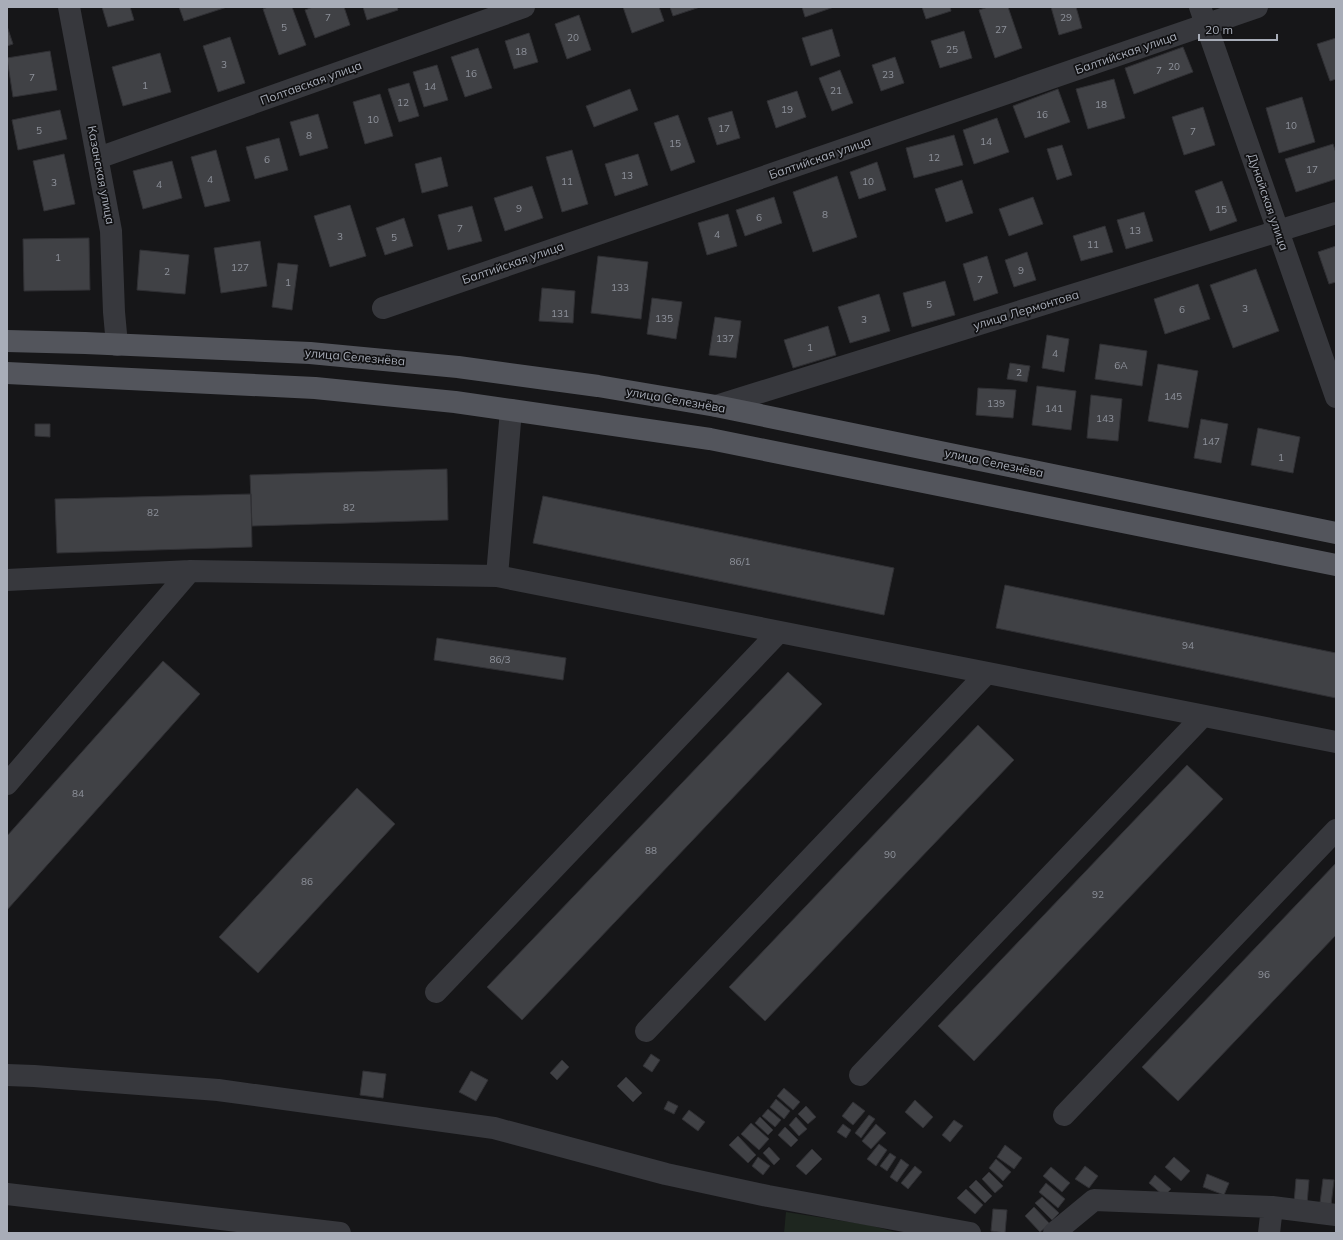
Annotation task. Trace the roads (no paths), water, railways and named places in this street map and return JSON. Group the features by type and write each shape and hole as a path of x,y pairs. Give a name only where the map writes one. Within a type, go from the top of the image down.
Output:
{"main road":[{"name":"улица Селезнёва","path":"7,341 310,352 458,367 598,386 716,406 1336,533"},
{"path":"7,374 315,388 455,402 511,410 710,439 1336,565"}],"street":[{"name":"Казанская улица","path":"69,7 111,230 114,312 117,345"},
{"name":"Полтавская улица","path":"98,158 524,7"},
{"name":"Балтийская улица","path":"383,308 1203,16 1257,7"},
{"name":"Дунайская улица","path":"1203,16 1336,397"},
{"name":"улица Лермонтова","path":"716,406 1336,213"},
{"path":"498,576 511,410"},
{"path":"7,784 190,571"},
{"path":"7,580 190,571 498,576 1336,742"},
{"path":"436,992 779,632"},
{"path":"646,1031 987,673"},
{"path":"860,1075 1202,716"},
{"path":"1064,1115 1336,830"},
{"path":"7,1075 218,1090 494,1128 666,1174 768,1196 970,1233"},
{"path":"7,1194 340,1233"},
{"path":"1054,1233 1094,1200 1272,1207 1336,1215"},
{"path":"1268,1233 1272,1207"}]}
